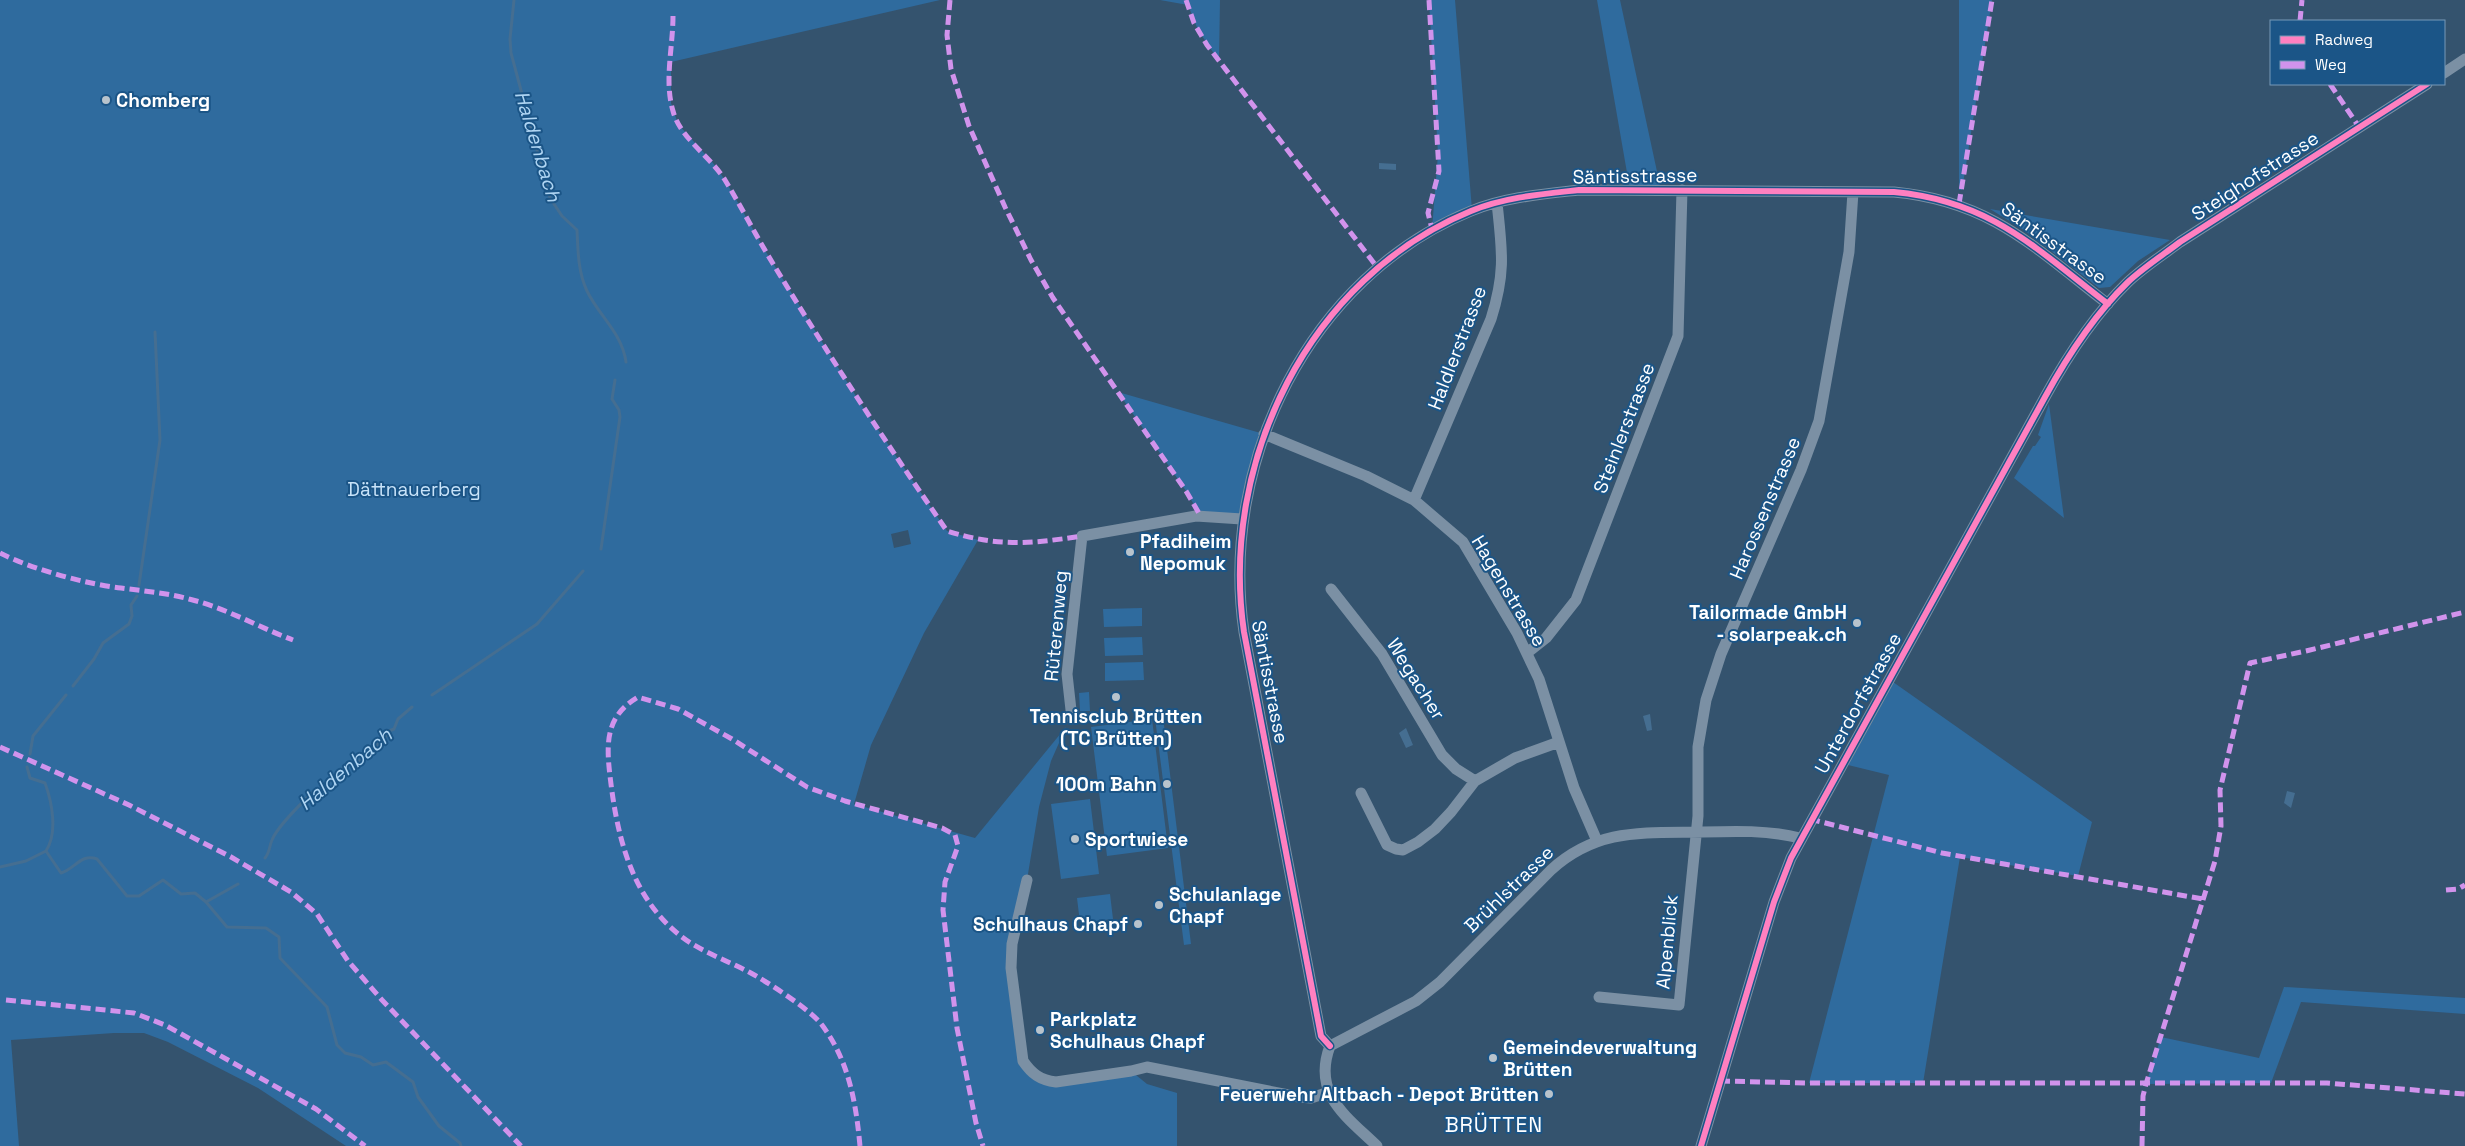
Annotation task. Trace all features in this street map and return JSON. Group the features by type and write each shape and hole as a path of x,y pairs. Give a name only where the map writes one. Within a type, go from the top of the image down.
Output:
{"street":[{"path":"2445,72 2465,59"},
{"name":"Steighofstrasse","path":"2108,304 2143,269 2180,242 2425,85"},
{"name":"Säntisstrasse","path":"1330,1046 1321,1036 1244,632 1239,597 1239,548 1242,519 1251,472 1264,434 1300,362 1329,318 1354,289 1396,253 1432,229 1472,210 1497,202 1579,190 1894,192 1933,197 1985,214 2022,237 2108,304"},
{"name":"Steinlerstrasse","path":"1527,653 1546,638 1576,600 1678,336 1682,190"},
{"name":"Harossenstrasse","path":"1696,832 1698,747 1706,700 1718,662 1803,465 1819,421 1849,252 1853,192"},
{"name":"Haldlerstrasse","path":"1414,500 1484,336 1499,292 1503,262 1497,202"},
{"name":"Unterdorfstrasse","path":"1701,1146 1774,902 1787,866 1800,838 2054,380 2074,347 2108,304"},
{"name":"Hagenstrasse","path":"1264,434 1366,476 1414,500 1462,542 1527,653 1539,679 1574,788 1597,841"},
{"name":"Rüterenweg","path":"1072,719 1067,674 1082,536 1196,516 1242,519"},
{"name":"Wegacher","path":"1331,589 1382,654 1442,755 1456,769 1475,781"},
{"path":"1361,793 1388,845 1396,850 1403,850 1435,829 1475,781 1515,758 1559,742"},
{"name":"Brühlstrasse","path":"1330,1046 1416,1002 1440,982 1560,862 1597,841 1617,835 1646,831 1760,832 1800,838"},
{"name":"Alpenblick","path":"1599,997 1679,1005 1696,832"},
{"path":"1027,880 1012,944 1011,968 1023,1061 1031,1072 1044,1080 1056,1082 1147,1067 1299,1097 1312,1098 1329,1092"},
{"path":"1330,1046 1324,1066 1329,1092 1345,1118 1377,1146"}],"green space":[{"name":"Dättnauerberg","path":"0,0 940,0 671,62 671,103 678,124 713,163 725,180 766,252 864,409 947,531 978,540 924,633 871,745 854,804 975,838 1066,727 1051,761 1039,807 1027,880 1012,944 1023,1061 1044,1080 1131,1071 1147,1084 1177,1093 1177,1146 346,1146 258,1088 168,1042 144,1033 114,1033 11,1040 19,1146 0,1146","holes":["908,530 911,544 894,548 891,534"]},
{"path":"1160,0 1220,0 1219,61 1198,30 1188,5"},
{"path":"1429,0 1455,0 1472,210 1432,229 1438,154"},
{"path":"1597,0 1620,0 1661,190 1630,190"},
{"path":"1959,0 1992,0 1962,190 1959,190"},
{"path":"1990,209 2170,240 2138,261 2110,287 2099,288 2024,230"},
{"path":"1118,392 1264,434 1242,519 1200,515 1186,491"},
{"path":"2049,404 2064,518 2014,478 2033,446 2041,437 2038,435"},
{"path":"1142,608 1142,626 1104,627 1103,609"},
{"path":"1142,637 1143,655 1105,656 1104,638"},
{"path":"1143,662 1144,680 1105,681 1105,663"},
{"path":"1893,682 2092,822 2078,876 1960,857 1923,1083 1809,1083 1889,775 1848,765"},
{"path":"1089,692 1090,711 1080,711 1079,693"},
{"name":"100m Bahn","path":"1163,717 1191,944 1184,945 1155,718"},
{"path":"1152,719 1168,848 1107,856 1091,727"},
{"name":"Sportwiese","path":"1090,799 1099,874 1061,879 1051,804"},
{"path":"1110,894 1113,919 1080,923 1077,898"},
{"path":"2284,987 2465,998 2465,1014 2301,1002 2271,1083 2146,1084 2161,1037 2259,1058"}],"shaded area":[{"path":"1379,163 1396,164 1396,170 1379,169"},
{"path":"1650,714 1652,730 1647,731 1643,716"},
{"path":"1406,728 1413,745 1406,748 1399,733"},
{"path":"2287,791 2295,793 2291,808 2284,803"}],"waterway":[{"name":"Haldenbach","path":"514,0 510,39 511,53 550,198 562,216 577,230 579,261 584,284 592,300 620,342 626,362"},
{"path":"139,585 160,440 155,332"},
{"name":"Haldenbach","path":"601,549 620,417 619,410 612,399 615,380"},
{"name":"Haldenbach","path":"432,695 537,624 583,571"},
{"path":"73,686 94,659 103,643 129,624 132,616 131,605 137,596"},
{"path":"30,754 33,736 66,695"},
{"name":"Haldenbach","path":"265,858 275,834 298,806 316,789 323,790 334,776 344,768 360,761 389,731 394,729 398,719 412,707"},
{"path":"27,767 30,778 45,783 50,799 53,827 50,844 46,851"},
{"path":"0,867 26,861 46,851 61,873 87,858 97,859 127,896 139,896 163,880 181,894 195,893 206,902 227,927 266,928 279,937 280,958 327,1007 337,1045 345,1053 361,1057 373,1065 386,1062 413,1082 418,1097 439,1126 460,1143 461,1146"},
{"name":"Haldenbach","path":"206,902 238,884"}],"marked path":[{"path":"950,0 947,35 951,69 969,126 1005,207 1031,260 1053,298 1186,491 1200,515"},
{"path":"1186,0 1194,23 1207,45 1377,267"},
{"path":"1429,0 1439,171 1428,213 1432,229"},
{"path":"1959,204 1992,0"},
{"path":"2300,20 2302,0"},
{"path":"673,16 669,88 670,100 677,121 682,130 725,180 809,323 947,531 998,542 1046,541 1082,536"},
{"path":"2331,85 2359,127"},
{"path":"0,553 27,565 76,579 107,586 172,595 203,603 229,612 293,640"},
{"path":"2142,1146 2143,1096 2215,861 2221,826 2220,790 2250,663 2465,612"},
{"path":"860,1146 850,1083 839,1053 822,1025 799,1004 766,982 697,947 682,937 650,904 639,885 622,843 613,799 608,752 610,731 614,721 627,704 638,697 678,709 732,739 807,787 845,801 942,828 955,835 958,846 945,882 943,910 957,1028 976,1123 983,1146"},
{"path":"0,747 129,805 231,857 291,892 317,914 348,961 382,1000 521,1146"},
{"path":"1810,819 1942,853 2203,899"},
{"path":"2446,890 2458,889 2465,885"},
{"path":"6,1000 134,1013 165,1025 316,1109 365,1146"},
{"path":"1720,1081 1809,1083 2327,1083 2465,1094"}],"cycle path":[{"path":"1701,1146 1774,902 1791,858 2045,397 2082,336 2128,282 2154,261 2180,242 2425,85"},
{"path":"1330,1046 1321,1036 1244,632 1240,568 1246,504 1262,441 1287,382 1321,328 1364,281 1414,241 1471,211 1497,202 1524,197 1579,190 1894,192 1928,197 1958,205 2010,230 2034,246 2108,304"}],"place":[{"name":"Chomberg","path":"106,100"},
{"name":"Pfadiheim Nepomuk","path":"1130,552"},
{"name":"Tailormade GmbH - solarpeak.ch","path":"1857,623"},
{"name":"Tennisclub Brütten (TC Brütten)","path":"1116,697"},
{"name":"100m Bahn","path":"1167,784"},
{"name":"Sportwiese","path":"1075,839"},
{"name":"Schulanlage Chapf","path":"1159,905"},
{"name":"Schulhaus Chapf","path":"1138,924"},
{"name":"Parkplatz Schulhaus Chapf","path":"1040,1030"},
{"name":"Gemeindeverwaltung Brütten","path":"1493,1058"},
{"name":"Feuerwehr Altbach - Depot Brütten","path":"1549,1094"}],"district":[{"name":"BRÜTTEN","path":"1494,1124"}]}
